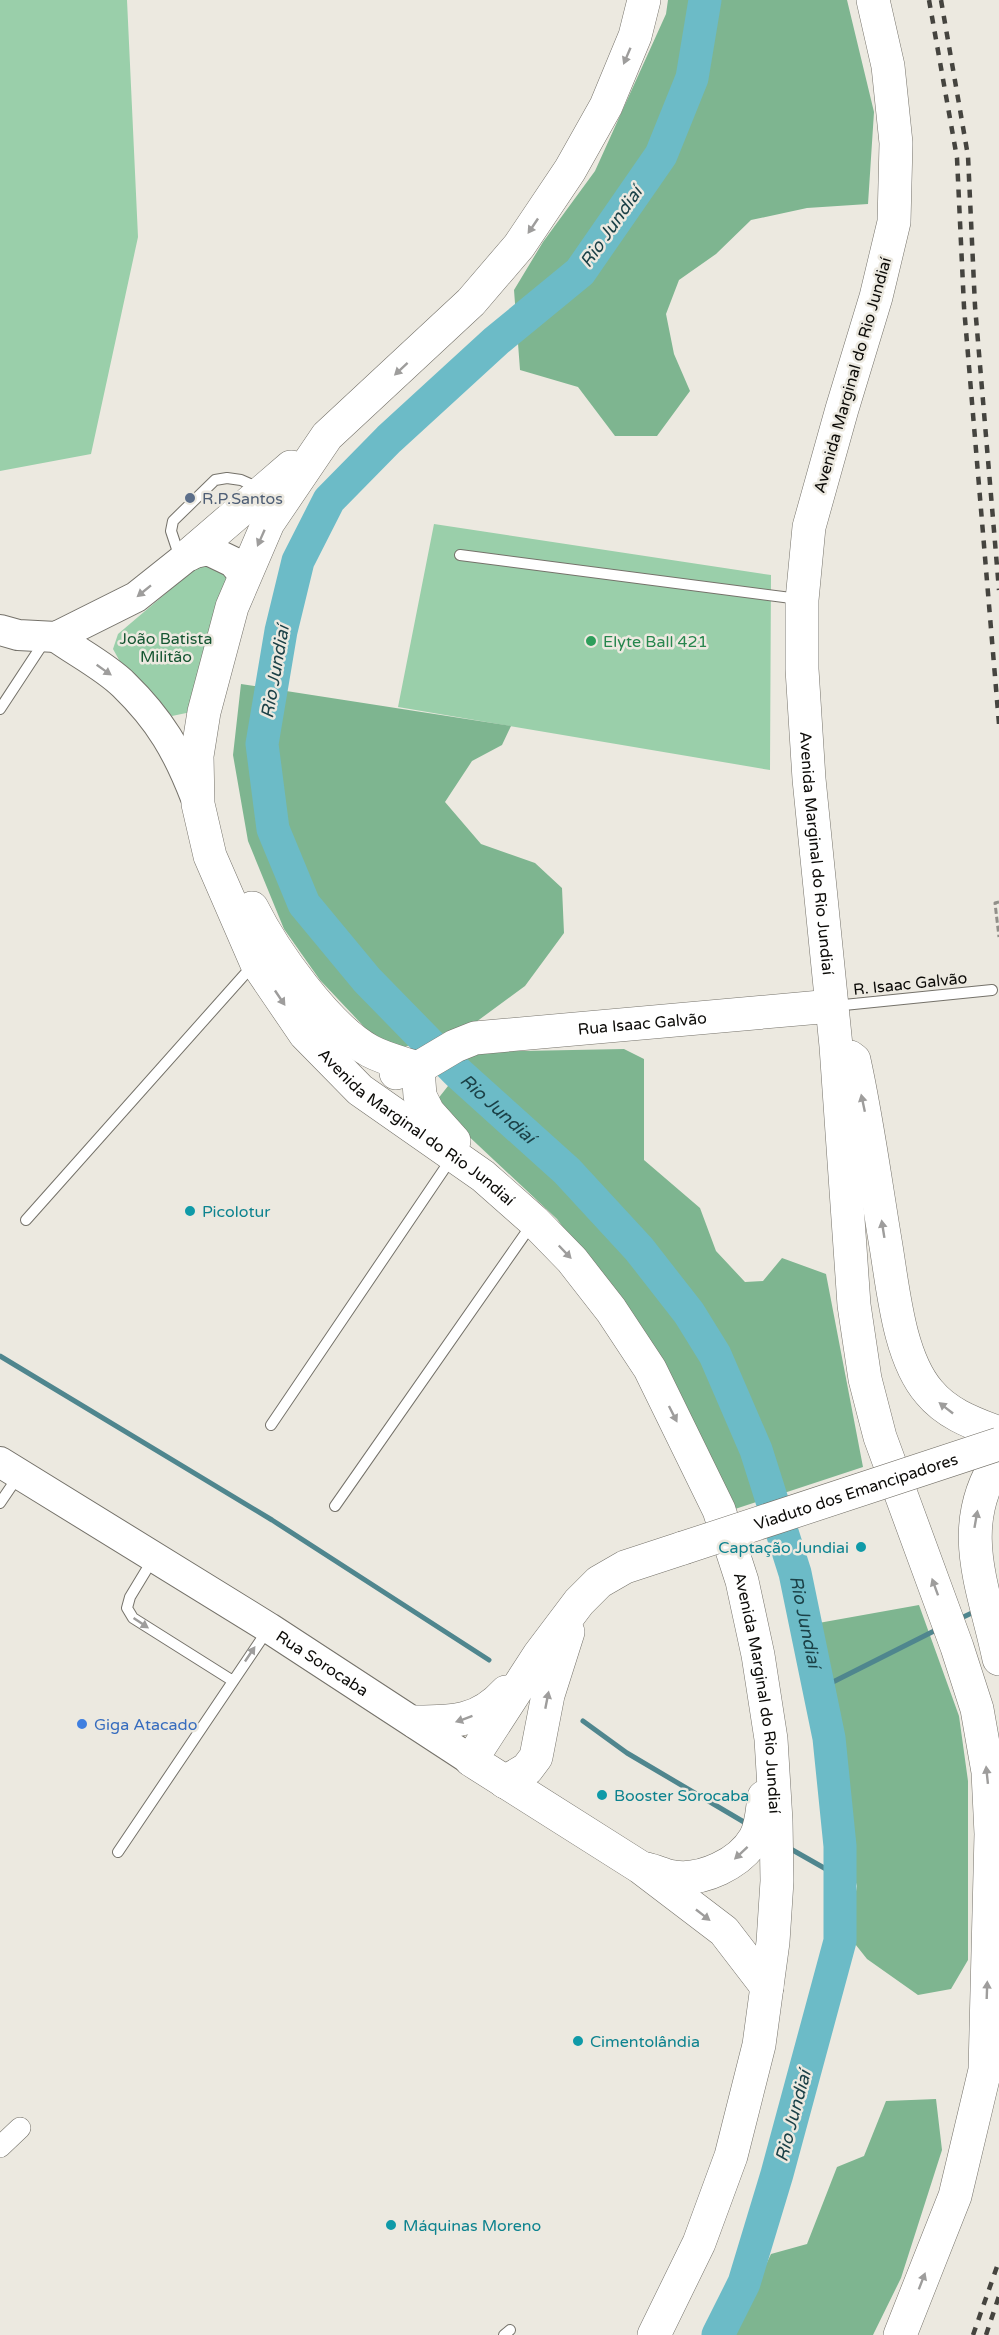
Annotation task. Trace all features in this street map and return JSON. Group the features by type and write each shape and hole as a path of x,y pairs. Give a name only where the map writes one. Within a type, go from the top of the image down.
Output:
{"main road":[{"name":"Avenida Marginal do Rio Jundiaí","path":"644,0 635,36 606,106 570,171 519,246 471,302 327,436 268,523 232,607 204,712 197,756 198,804 210,856 256,962 305,1034 360,1090 483,1176 534,1221 572,1260 598,1293 650,1370 719,1510 742,1581 758,1655 771,1739 776,1811 777,1881 773,1942 759,2045 731,2156 699,2243 654,2335"},
{"name":"Avenida Marginal do Rio Jundiaí","path":"873,0 888,66 896,143 894,222 876,297 809,527 802,600 802,669 809,779 836,1046 854,1305 865,1379 880,1437 957,1647 977,1709 988,1772 992,1834 985,2070 955,2196 900,2335"},
{"path":"186,557 327,436"},
{"path":"244,575 252,593 221,716 216,759 218,804 225,844 243,892 266,935 293,973 324,1011 348,1034 370,1051 434,1058 420,1096 428,1112 483,1176"},
{"name":"Rua Isaac Galvão","path":"305,1034 372,1072 390,1074 434,1058 475,1038 832,1006"},
{"path":"836,1046 854,1060 902,1331 917,1375 928,1391 955,1415 999,1433"},
{"name":"Viaduto dos Emancipadores","path":"539,1655 579,1602 598,1582 625,1567 999,1443"},
{"path":"999,1459 981,1493 974,1531 976,1560 999,1659"},
{"path":"505,1782 527,1769 536,1757 548,1695 579,1602"},
{"path":"416,1722 456,1722 476,1714 499,1699 539,1655"},
{"path":"471,1760 539,1655"},
{"path":"640,1867 673,1877 690,1877 718,1869 742,1853 754,1839 761,1821 771,1739"},
{"path":"536,1757 557,1806 570,1824"},
{"name":"Rua Sorocaba","path":"471,1760 640,1867"},
{"path":"640,1867 724,1931 767,1987"},
{"path":"985,2070 999,2034"}],"street":[{"path":"6,634 52,636 136,597 186,557 208,550 222,554 233,562 244,575"},
{"path":"52,636 123,684 164,730 183,765 198,804"},
{"name":"Rua Sorocaba","path":"10,1469 155,1556 416,1722 471,1760"},
{"path":"0,2147 20,2128"}],"lane":[{"path":"460,555 802,600"},
{"path":"0,709 52,636"},
{"path":"26,1221 256,962"},
{"name":"R. Isaac Galvão","path":"832,1006 992,990"},
{"path":"271,1425 453,1155"},
{"path":"335,1506 534,1221"},
{"path":"0,1503 10,1469"},
{"path":"155,1556 130,1597 127,1608 133,1618 233,1681"},
{"path":"118,1852 269,1628"}],"path":[{"path":"997,903 999,937"}],"green space":[{"path":"0,0 127,0 138,237 91,454 0,471"},
{"path":"668,0 847,0 874,112 868,204 807,208 751,220 716,254 679,280 666,314 674,354 690,391 657,436 615,436 578,387 520,370 514,290 543,242 595,171 666,14"},
{"name":"Elyte Ball 421","path":"434,524 771,575 770,770 398,707"},
{"name":"João Batista Militão","path":"204,561 233,576 191,712 172,716 123,667 113,649 118,634"},
{"path":"241,684 511,726 502,745 472,761 445,802 481,844 535,863 562,888 564,933 525,986 476,1022 402,1048 370,1033 320,980 284,929 248,841 233,755"},
{"path":"624,1049 644,1059 644,1160 700,1208 716,1251 745,1282 763,1281 782,1258 826,1274 863,1467 735,1509 670,1374 557,1219 462,1130 437,1100 448,1086 462,1052"},
{"path":"919,1605 959,1716 968,1781 968,1960 951,1989 918,1995 867,1959 848,1935 857,1886 846,1850 836,1743 813,1624"},
{"path":"936,2099 942,2150 901,2278 873,2335 733,2335 771,2254 807,2244 837,2167 864,2156 886,2101"}],"waterway":[{"name":"Rio Jundiaí","path":"705,0 692,78 661,155 580,272 496,341 389,439 329,500 298,561 281,631 262,744 273,829 304,904 367,980 457,1072 567,1171 639,1249 689,1313 715,1355 756,1450 795,1573 829,1738 840,1846 840,1941 777,2174 744,2283 718,2335"},
{"path":"0,1356 272,1520 489,1660"},
{"path":"957,1620 976,1611"},
{"path":"819,1689 938,1629"},
{"path":"583,1721 627,1753 749,1825"},
{"path":"789,1848 840,1877"}],"railway":[{"path":"929,0 957,158 964,307 999,724"},
{"path":"941,0 968,156 975,306 999,590"},
{"path":"973,2335 999,2261"},
{"path":"986,2335 999,2296"}],"place":[{"name":"R.P.Santos","path":"190,498"},
{"name":"Elyte Ball 421","path":"591,641"},
{"name":"Picolotur","path":"190,1211"},
{"name":"Captação Jundiai","path":"861,1547"},
{"name":"Giga Atacado","path":"82,1724"},
{"name":"Booster Sorocaba","path":"602,1795"},
{"name":"Cimentolândia","path":"578,2041"},
{"name":"Máquinas Moreno","path":"391,2225"}]}
